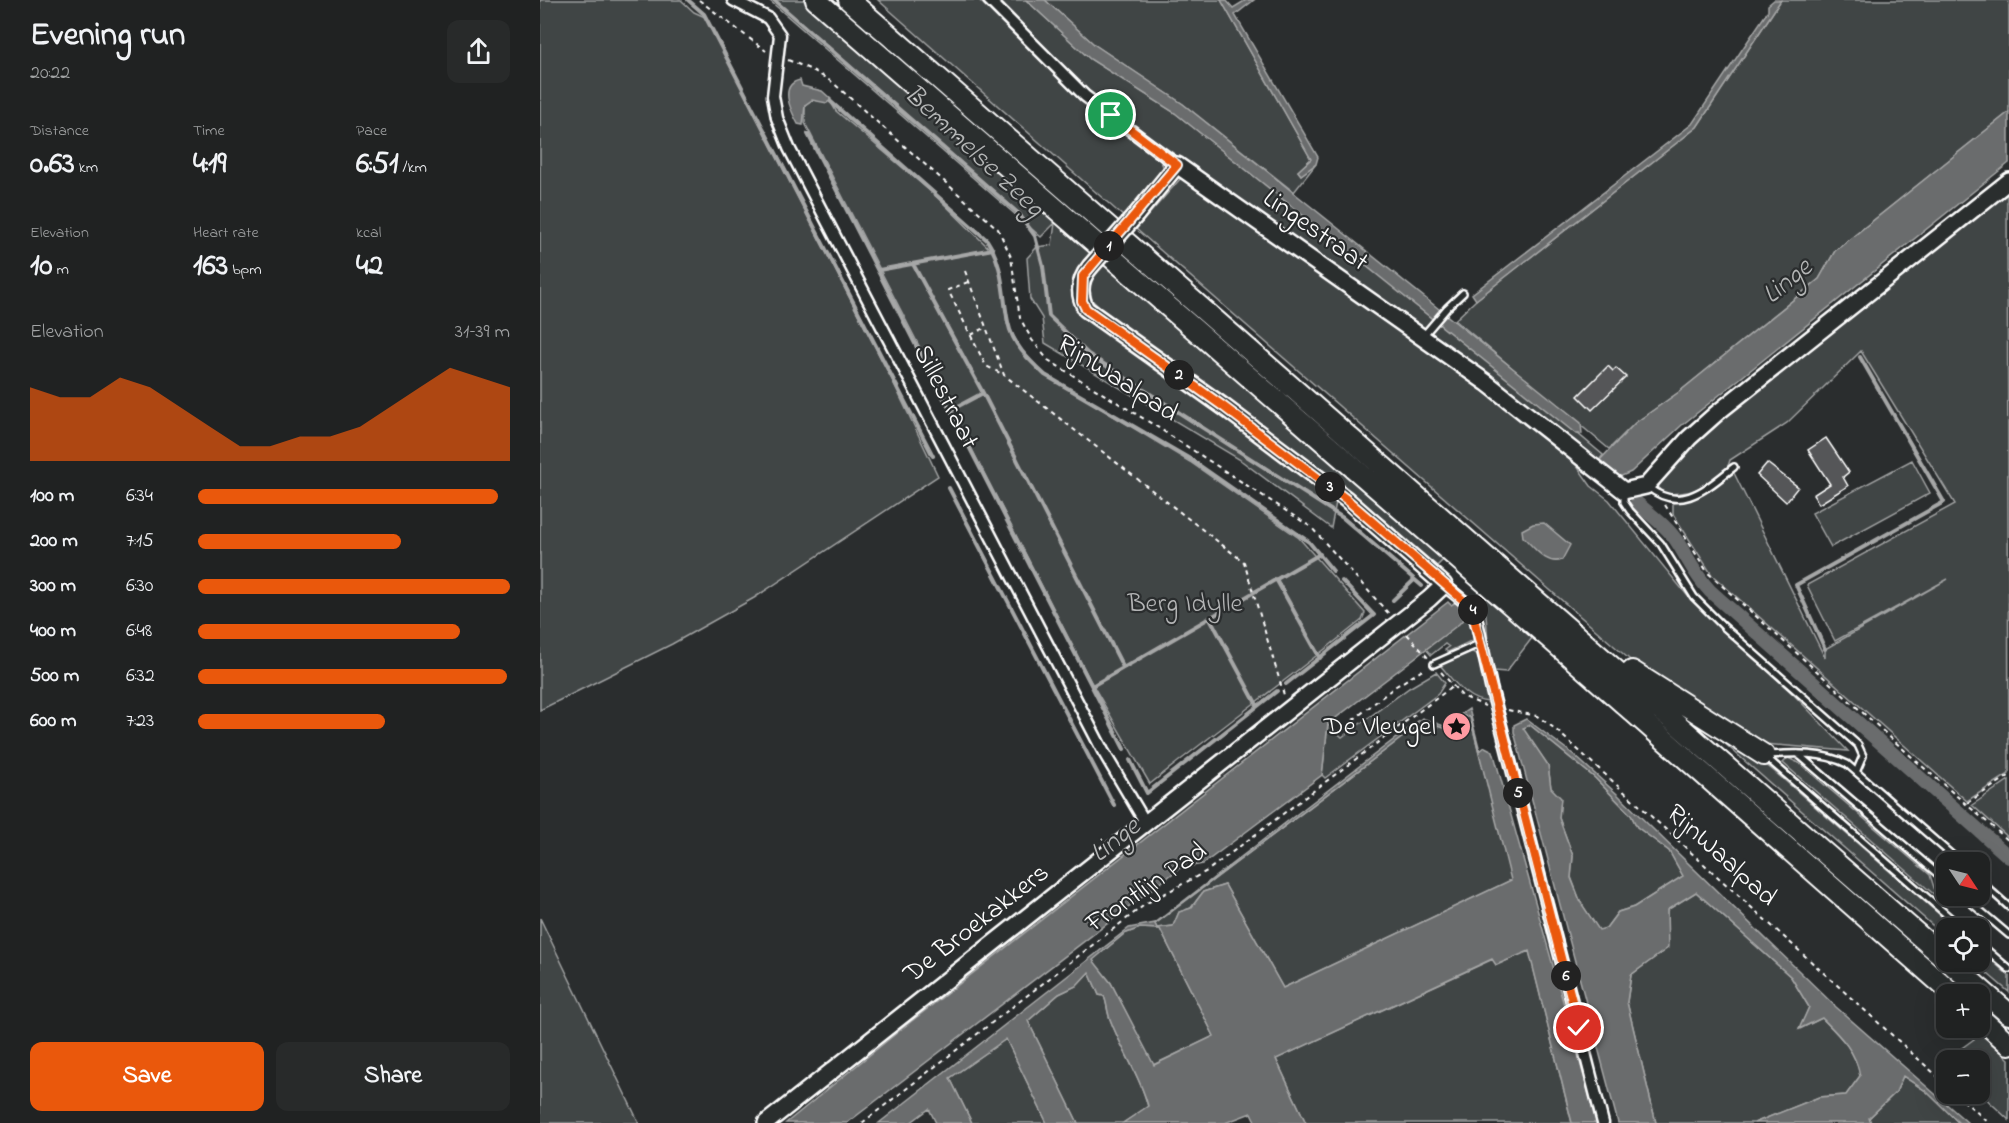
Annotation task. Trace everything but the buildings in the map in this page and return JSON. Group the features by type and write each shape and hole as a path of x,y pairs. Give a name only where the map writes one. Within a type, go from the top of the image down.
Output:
{"highway":[{"path":"816,0 1942,984"},
{"path":"849,0 1936,950"},
{"path":"1600,655 1640,674 1764,755"},
{"path":"1961,972 2009,1014"},
{"path":"1990,1027 2009,1044"}],"street":[{"name":"Sillestraat","path":"733,0 760,13 775,25 780,35 773,87 774,108 789,148 1103,751 1145,822"},
{"name":"Lingestraat","path":"988,0 1085,96 1177,165 1487,383 1624,491"},
{"path":"1177,165 1083,276 1082,301 1086,309 1224,407 1346,499 1471,607 1603,1123"},
{"path":"1624,491 1646,486 1689,438 1717,413 2009,181"},
{"name":"De Broekakkers","path":"766,1123 1288,710 1402,628 1444,585"}],"lane":[{"path":"1422,337 1463,293"},
{"path":"1646,486 1659,497 1682,498 1702,492 1734,467"},
{"path":"1624,491 1624,502 1661,544 1694,597 1723,626 1858,745 1863,756 1857,770"},
{"path":"1434,664 1481,643"},
{"path":"1798,753 1936,872"},
{"path":"1764,755 1798,753 1834,757 1857,770 1949,852"},
{"path":"1764,755 1951,918"},
{"path":"1990,890 2009,907"},
{"path":"1975,906 2009,935"},
{"path":"1990,953 2009,969"}],"path":[{"name":"RijnWaalpad","path":"699,0 757,47 814,71 832,82 992,223 1002,236 1011,257 1020,318 1032,340 1048,360 1154,424 1311,527 1425,654"},
{"path":"965,271 1004,375"},
{"path":"968,282 948,291 986,366 1004,375 1244,562 1288,710"},
{"path":"971,335 985,328"},
{"path":"1659,497 1708,573 1905,751 2009,841"},
{"path":"1353,720 1396,686 1434,664"},
{"name":"RijnWaalpad","path":"1453,686 1470,701 1527,713 1549,724 1936,1075"},
{"name":"Frontlijn Pad","path":"862,1123 1147,903 1207,871 1453,686"},
{"path":"1967,804 2009,776"},
{"path":"1967,1104 1989,1123"}],"green space":[{"path":"540,0 681,0 694,12 705,17 895,386 938,476 754,598 672,644 540,710"},
{"path":"769,0 803,0 1093,254 1081,267 1087,318 1337,497 1331,528 1239,459 1045,343 1042,318 1030,299 1027,258 1037,247 1052,245 1055,223 1041,237"},
{"path":"878,0 979,0 1074,94 1158,157 1163,166 1162,172 1124,217"},
{"path":"999,0 1026,0 1090,59 1175,113 1546,407 1603,455 1598,462 1511,393 1104,104 1087,90"},
{"path":"1045,0 1221,0 1311,159 1298,171 1301,175 1316,164 1294,192 1183,104 1095,45"},
{"path":"1781,0 2009,0 2009,112 1835,251 1819,279 1679,392 1635,423 1609,449 1455,320 1476,300 1697,127"},
{"name":"Berg Idylle","path":"812,100 830,101 836,111 936,196 993,252 1000,270 1007,324 1026,358 1045,375 1190,462 1299,538 1365,613 1362,620 1150,784 1091,682 805,123 805,105"},
{"path":"1181,178 1187,179 1495,395 1565,449 1591,486 1609,500 1691,600 1794,695 1848,751 1764,744 1660,686 1136,229"},
{"path":"2007,190 2009,774 1967,801 1712,575 1673,514 1673,503 1698,497 1734,473 1825,658 1825,649 1948,579 1835,641 1807,585 1955,504 1861,351 1787,423 1730,460 1726,469 1711,483 1690,491 1669,494 1660,492 1657,479 1697,437"},
{"path":"1102,262 1443,560 1437,566 1384,520 1099,307 1092,300 1088,278"},
{"path":"1912,460 1930,493 1831,547 1812,513"},
{"path":"1482,594 1532,638 1506,672 1494,671 1491,662"},
{"path":"1469,613 1472,617 1473,640 1448,652 1445,650 1449,647 1445,644 1431,655 1426,649"},
{"path":"1471,651 1479,656 1489,702 1467,694 1440,665"},
{"path":"1436,672 1445,683 1438,694 1325,778 1322,775 1328,724 1342,737 1409,688"},
{"path":"1463,716 1470,717 1512,880 1283,988 1225,885 1203,892 1191,908 1179,912 1173,926 1157,928 1155,924 1424,721 1443,728 1457,722"},
{"path":"1530,725 1595,778 1631,815 1637,827 1669,851 1683,876 1634,907 1618,912 1606,928 1599,931 1581,903 1571,877 1573,856 1559,818 1560,798 1551,788 1548,765 1522,728"},
{"path":"1707,728 1744,747 1943,918 1936,918 1936,928"},
{"path":"1788,758 1799,763 1930,875 1936,896 1783,763"},
{"path":"2009,780 2009,838 1972,805"},
{"path":"1696,892 1791,977 1809,1007 1800,1029 1822,1018 1846,1044 1855,1059 1860,1076 1846,1095 1819,1097 1754,1123 1656,1123 1627,1002 1631,975 1667,948 1667,910"},
{"path":"540,918 639,1123 540,1123"},
{"path":"1140,928 1160,929 1214,1036 1153,1065 1111,983 1092,960 1124,934"},
{"path":"1529,950 1572,1123 1306,1123 1276,1059 1493,959 1497,965"},
{"path":"1990,959 2009,976 2009,992 1986,972 1990,972"},
{"path":"1089,972 1099,995 1104,996 1110,1019 1145,1095 1148,1107 1123,1123 1078,1123 1028,1021 1059,994 1076,986"},
{"path":"1976,1038 1985,1038 2009,1059 2009,1120 1990,1102 1990,1050 1959,1050"},
{"path":"1006,1039 1047,1123 972,1123 950,1078"},
{"path":"1903,1076 1926,1091 1936,1101 1936,1104 1939,1104 1959,1123 1871,1123 1869,1118 1896,1092"}],"shaded area":[{"path":"1026,0 1045,0 1095,45 1183,104 1581,423 1582,434 1576,434 1175,113 1090,59"},
{"path":"1221,0 1226,0 1233,8 1246,0 1254,0 1235,15 1318,157 1316,164 1301,175 1298,171 1311,159"},
{"path":"1774,0 1781,0 1697,127 1476,300 1472,294 1692,124 1768,11 1768,5"},
{"path":"800,80 802,86 822,91 831,99 827,103 812,100 805,105 803,125 798,124 788,99 789,87"},
{"path":"2009,112 2009,163 1682,425 1631,472 1617,478 1598,462 1635,423 1679,392 1819,279 1835,251"},
{"path":"1544,523 1570,545 1562,560 1546,558 1523,537 1522,530 1533,524"},
{"path":"1448,602 1451,605 1456,602 1469,613 1459,624 1328,724 1322,775 1203,864 1180,868 847,1123 786,1123 904,1027"},
{"path":"1469,709 1480,751 1485,747 1493,751 1597,1123 1572,1123 1529,951 1496,965 1492,959 1276,1059 1306,1123 1256,1123 1251,1113 1225,1123 1123,1123 1148,1106 1110,1019 1104,996 1099,995 1089,972 1076,986 1059,994 1028,1021 1078,1123 1047,1123 1006,1039 950,1078 972,1123 936,1123 929,1109 910,1123 879,1123 1129,928 1155,923 1422,718 1444,726","holes":["1463,716 1470,717 1511,880 1283,988 1225,885 1203,892 1191,908 1179,912 1173,926 1157,928 1155,924 1424,721 1443,728 1457,722","1140,928 1160,929 1214,1036 1154,1065 1111,983 1093,960 1124,934"]},
{"path":"1526,719 1573,754 1836,1007 1936,1095 1936,1101 1903,1076 1896,1092 1869,1118 1871,1123 1754,1123 1819,1097 1846,1095 1860,1076 1858,1067 1846,1044 1822,1018 1799,1029 1809,1007 1791,977 1696,892 1667,910 1668,948 1631,975 1627,1002 1656,1123 1618,1123 1514,725","holes":["1530,725 1595,778 1631,815 1637,827 1669,851 1683,876 1634,907 1618,912 1606,928 1599,930 1581,903 1571,878 1573,856 1559,818 1561,798 1551,788 1548,765 1523,728"]},
{"path":"1939,1104 1946,1104 1968,1123 1959,1123"}],"waterway":[{"path":"688,0 704,14 933,456"},
{"name":"Bemmelse Zeeg","path":"774,0 1019,214 1035,236 1043,266 1049,316 1088,354 1343,518 1422,586"},
{"path":"830,101 987,240 1000,269 1008,322 1013,337 1027,357 1045,375 1190,459 1309,542 1333,571"},
{"path":"808,134 929,371"},
{"path":"879,270 993,249"},
{"path":"913,264 983,393 1123,667"},
{"path":"1825,649 1796,585 1944,502 1860,357"},
{"path":"934,381 956,420"},
{"path":"951,410 983,393"},
{"path":"961,431 1124,749"},
{"name":"Linge","path":"949,488 1114,805"},
{"path":"1637,503 1674,537 1710,591 2009,857"},
{"path":"1092,686 1320,554"},
{"path":"1276,579 1320,658"},
{"path":"1393,600 1414,580"},
{"path":"1286,684 1374,615 1342,581"},
{"path":"1210,618 1257,705"},
{"path":"1130,760 1147,793 1277,691"}],"place":[{"name":"De Vleugel","path":"1457,727"}],"route":[{"path":"1111,115 1177,165 1083,276 1082,301 1086,309 1224,407 1346,499 1471,607 1476,617 1491,687 1579,1028"}]}
